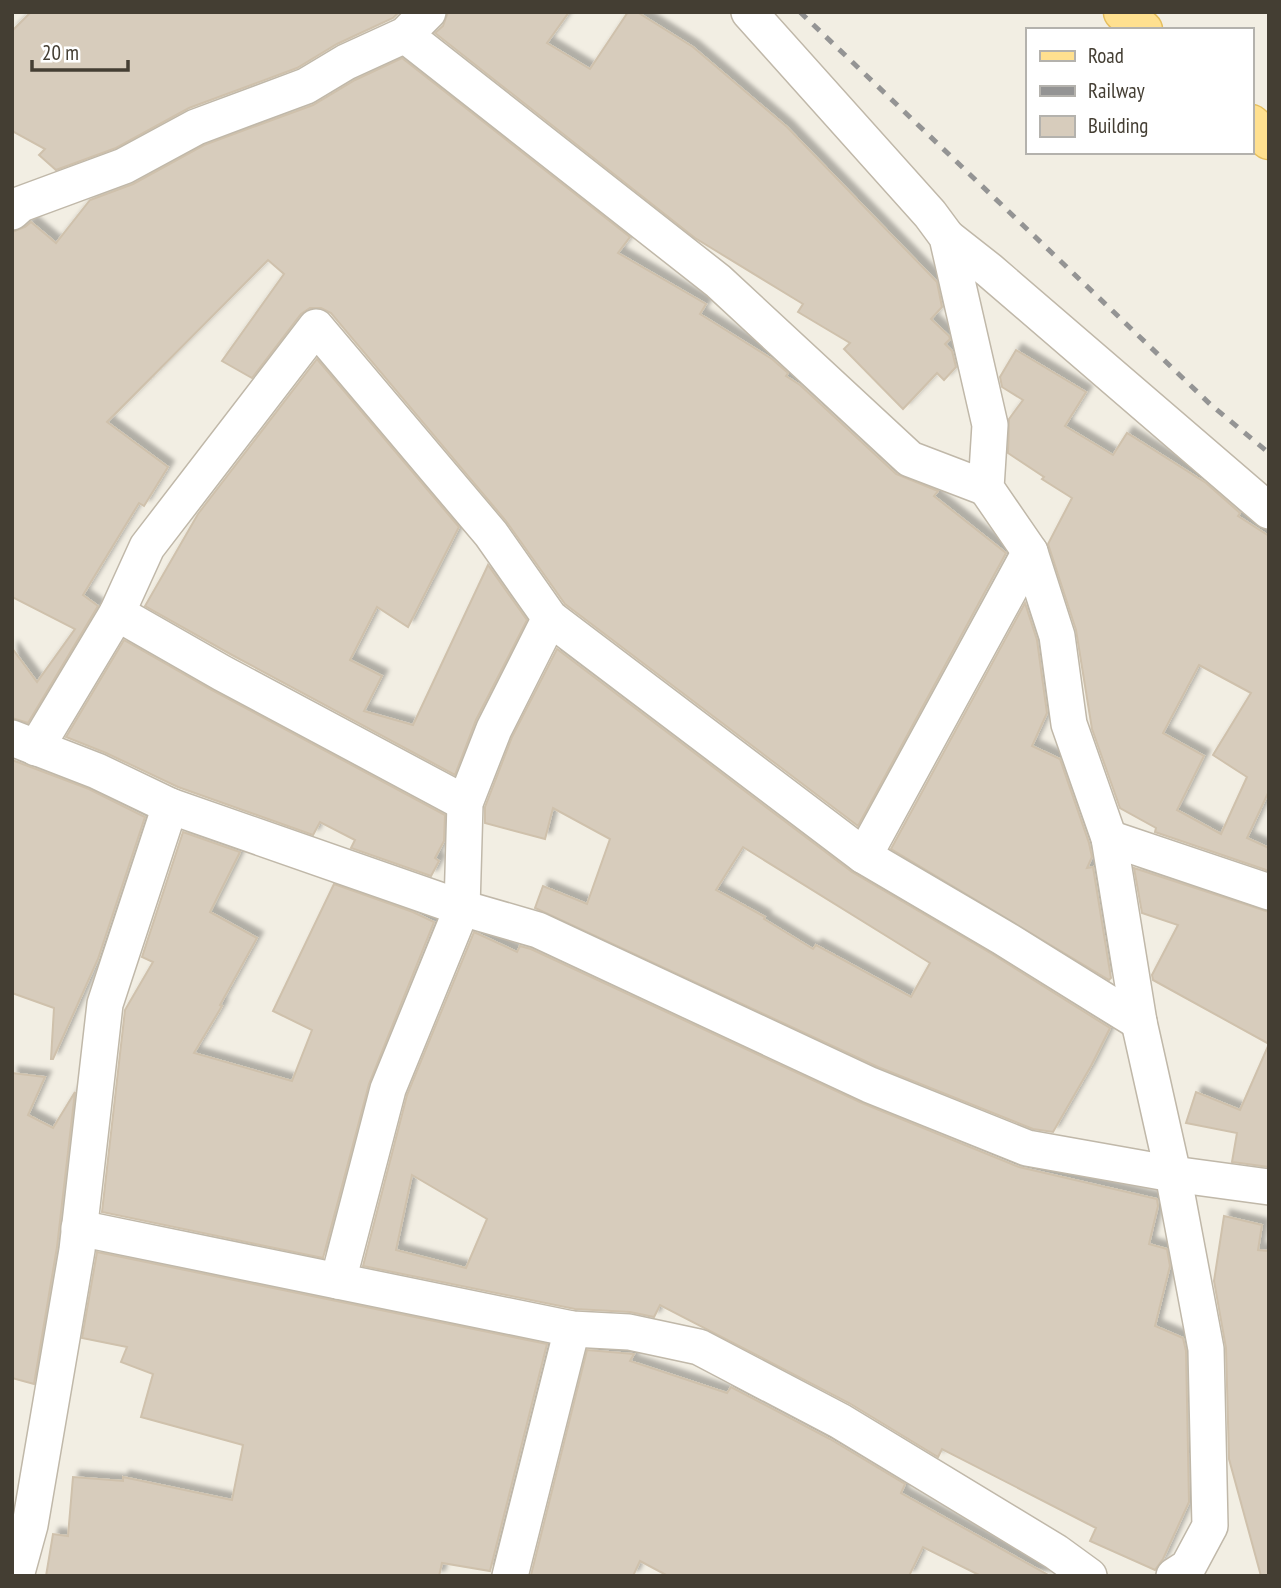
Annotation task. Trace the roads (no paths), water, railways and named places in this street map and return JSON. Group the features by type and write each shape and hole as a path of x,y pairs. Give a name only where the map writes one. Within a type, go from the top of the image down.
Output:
{"main road":[{"path":"1123,12 1141,28"},
{"path":"1253,126 1269,139"}],"street":[{"path":"750,12 930,214 947,237 1269,511"},
{"path":"12,212 21,204 124,166 196,127 306,86 416,23 718,281 910,459 986,488 1030,552 1057,636 1069,724 1109,838 1139,1022 1173,1174 1206,1349 1210,1526 1188,1567 1174,1576"},
{"path":"947,237 990,425 986,488"},
{"path":"1139,1022 864,856 550,618 491,534 316,327 147,547 117,613 24,743 97,771 170,806 462,908 538,930 870,1085 1027,1147 1173,1174 1269,1187"},
{"path":"864,856 1030,552"},
{"path":"117,613 466,803"},
{"path":"338,1280 388,1089 462,908 466,803 494,729 550,618"},
{"path":"16,1576 30,1525 79,1228 106,1004 170,806"},
{"path":"1109,838 1269,892"},
{"path":"79,1228 572,1329 629,1332 699,1347 841,1422 1056,1552 1089,1576"},
{"path":"510,1576 572,1329"}],"railway":[{"path":"800,12 1211,405 1269,453"}]}
